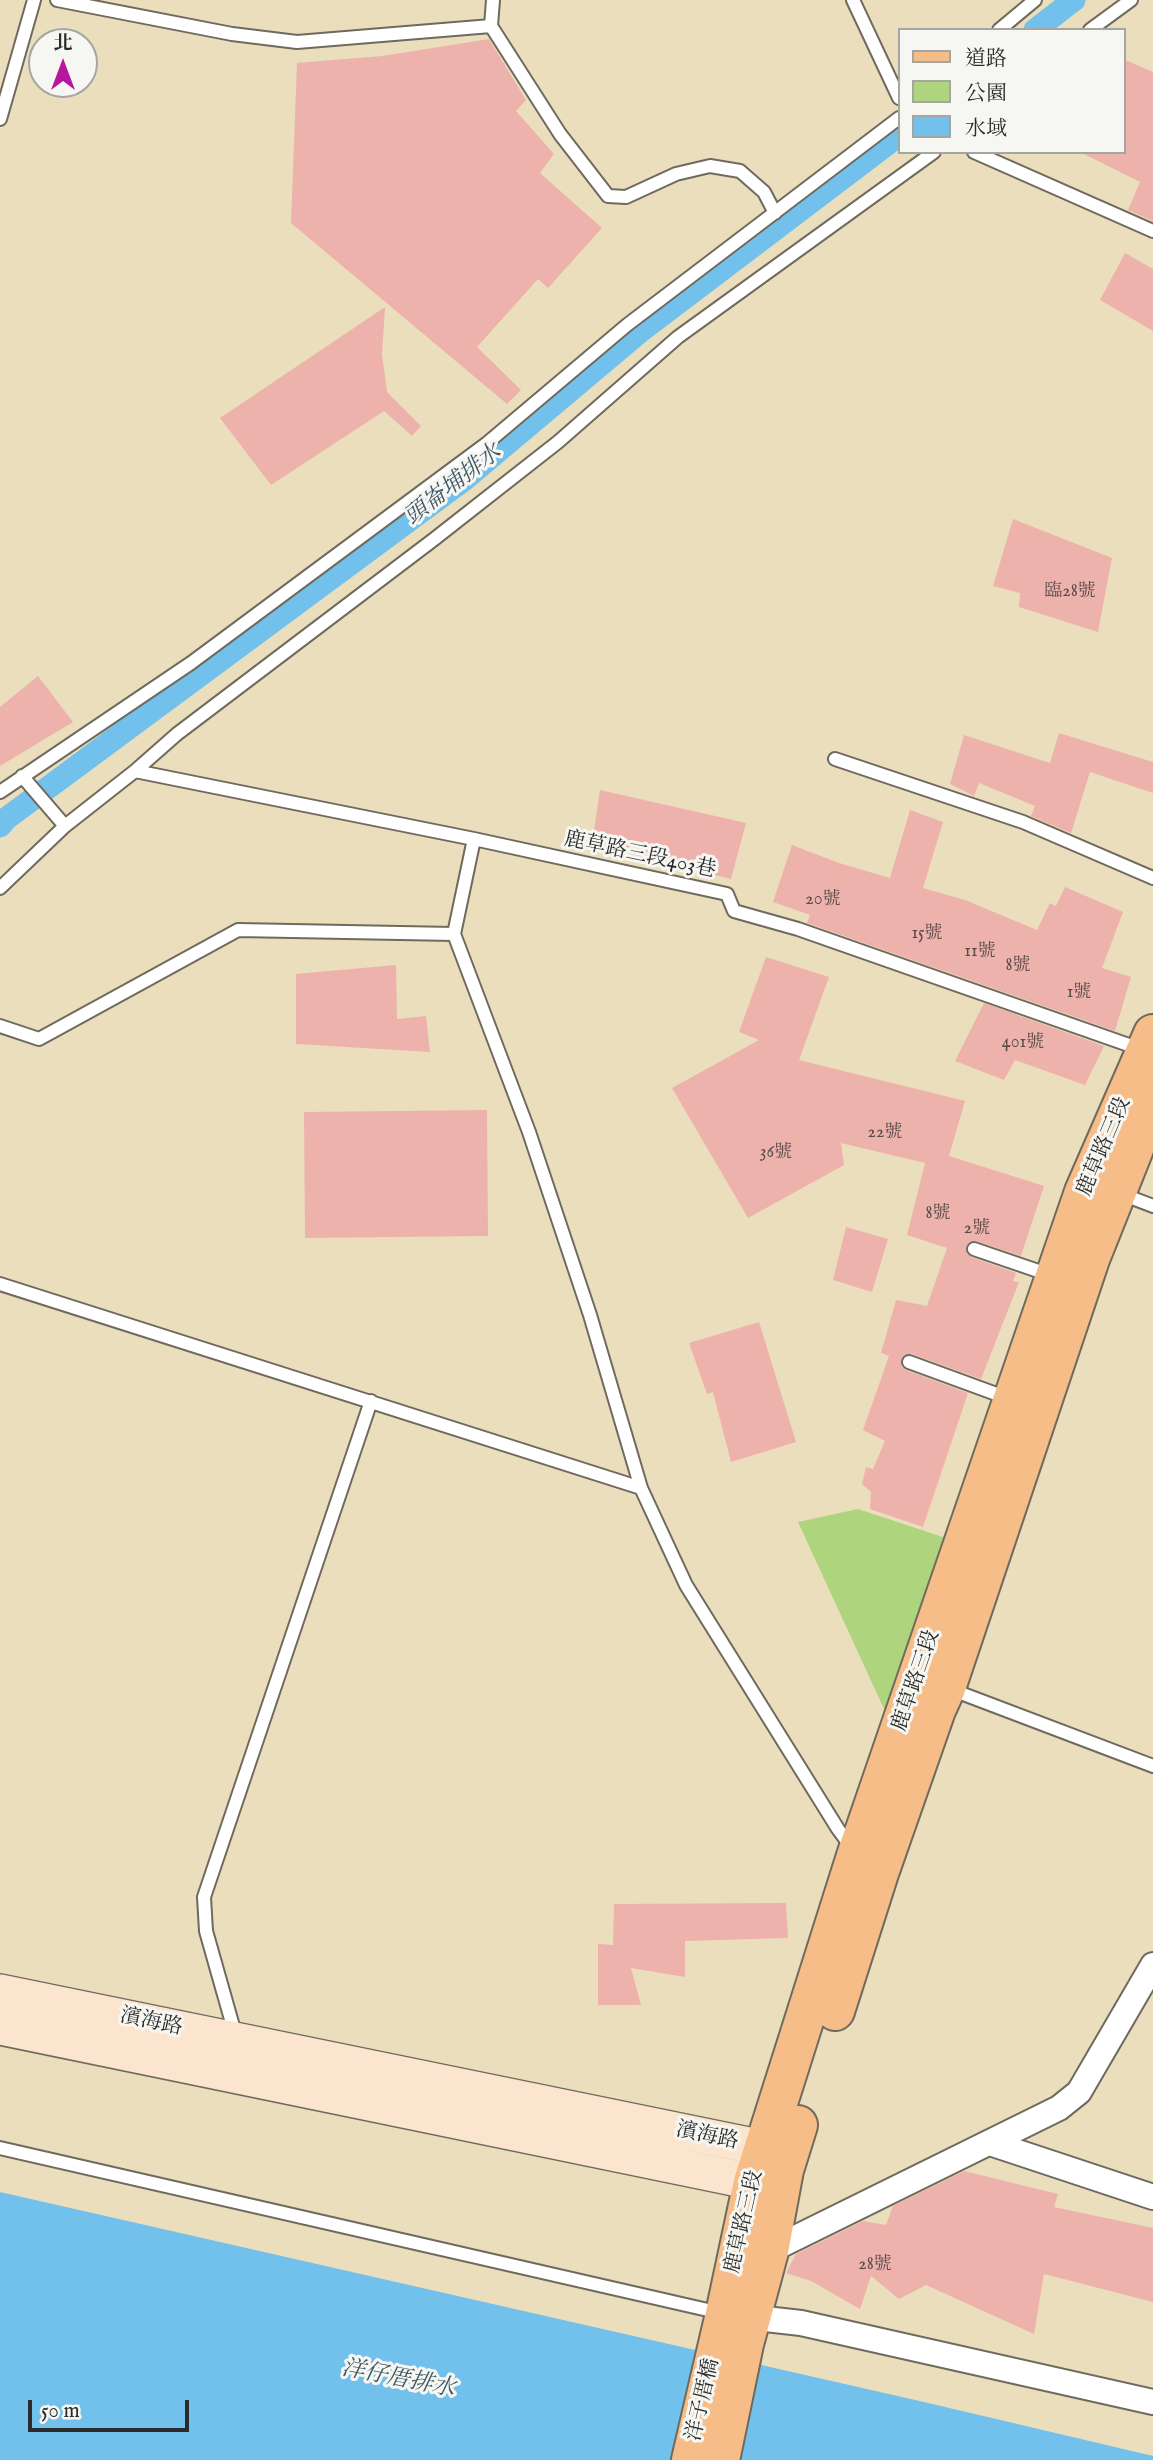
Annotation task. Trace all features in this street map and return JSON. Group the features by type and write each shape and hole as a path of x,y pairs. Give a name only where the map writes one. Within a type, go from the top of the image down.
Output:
{"main road":[{"name":"鹿草路三段","path":"1068,1282 1084,1192 1151,1046"},
{"name":"鹿草路三段","path":"735,2329 767,2166 857,1853 1026,1405 1068,1282 1115,1191 1153,1101"},
{"name":"鹿草路三段","path":"735,2329 768,2251 767,2166 879,1873 946,1688 1026,1405"},
{"name":"洋子厝橋","path":"691,2460 735,2329"},
{"name":"洋子厝橋","path":"720,2460 735,2329"}],"street":[{"path":"768,2251 1059,2108 1079,2092 1153,1965"},
{"name":"濱海路","path":"0,1992 237,2041 767,2166"},
{"name":"濱海路","path":"0,2027 767,2166"},
{"path":"990,2143 1153,2197"},
{"path":"735,2329 802,2323 1153,2402"}],"lane":[{"path":"0,119 34,0"},
{"path":"57,0 232,34 297,42 491,26"},
{"path":"494,0 491,26 560,134 608,196 626,197 676,174 710,166 740,172 764,192 775,213"},
{"path":"853,0 898,97"},
{"path":"1001,28 1035,0"},
{"path":"1093,28 1131,0"},
{"path":"0,792 191,663 486,444 627,325 898,119"},
{"path":"0,888 65,826 177,734 558,442 678,337 931,154"},
{"path":"978,154 1153,232"},
{"path":"835,759 1023,822 1153,878"},
{"name":"鹿草路三段403巷","path":"135,771 474,839 727,894 734,911 797,929 1151,1046"},
{"path":"22,776 65,826"},
{"path":"474,839 454,934 533,1145 590,1315 641,1488 686,1585 838,1829 857,1853"},
{"path":"0,1026 39,1039 237,930 454,934"},
{"path":"1115,1191 1153,1206"},
{"path":"974,1249 1068,1282"},
{"path":"0,1284 641,1488"},
{"path":"909,1362 1026,1405"},
{"path":"237,2041 206,1931 204,1897 371,1401"},
{"path":"946,1688 1153,1766"},
{"path":"0,2147 735,2329"}],"green space":[{"path":"858,1509 946,1538 885,1711 798,1522"}],"water":[{"name":"洋仔厝排水","path":"0,2192 924,2402 1153,2456 1153,2460 0,2460"}],"building":[{"path":"489,39 526,100 516,111 554,154 540,173 602,228 548,288 538,279 477,347 521,390 507,404 291,223 297,63 382,56"},
{"path":"1125,60 1153,72 1153,221 1128,210 1140,182 1084,154 1125,154"},
{"path":"1125,253 1153,269 1153,331 1100,300"},
{"path":"385,307 382,354 387,392 421,426 412,436 384,411 271,485 220,418"},
{"path":"1013,519 1112,558 1098,632 1019,607 1020,593 993,586"},
{"path":"38,676 73,722 0,766 0,707"},
{"path":"1059,733 1153,762 1153,793 1090,772 1071,833 1031,816 1035,806 979,783 974,796 950,784 964,735 1050,763"},
{"path":"600,790 746,823 731,879 592,844"},
{"path":"910,810 943,822 923,888 965,900 1037,930 1050,903 1056,906 1065,887 1123,912 1102,968 1131,977 1115,1031 807,923 810,915 773,902 792,845 890,878"},
{"path":"766,957 829,977 799,1060 965,1101 949,1156 1044,1186 1021,1256 976,1241 969,1242 966,1247 967,1254 971,1257 1016,1273 1013,1281 1019,1282 981,1379 912,1354 904,1355 901,1360 902,1367 906,1370 968,1393 923,1527 870,1509 871,1492 862,1484 866,1467 873,1469 885,1441 863,1430 889,1356 881,1353 896,1300 927,1306 947,1248 907,1235 925,1163 841,1143 844,1165 748,1218 672,1088 759,1040 739,1032"},
{"path":"396,965 397,1019 426,1016 430,1052 296,1044 296,974"},
{"path":"984,1003 1104,1046 1085,1085 1015,1060 1004,1080 955,1061"},
{"path":"487,1110 488,1236 305,1238 304,1112"},
{"path":"846,1227 888,1239 872,1292 833,1280"},
{"path":"759,1322 796,1442 731,1462 713,1392 707,1394 689,1343"},
{"path":"786,1903 788,1938 685,1941 685,1977 631,1968 641,2005 598,2005 598,1944 613,1945 614,1904"},
{"path":"964,2171 1058,2194 1054,2207 1153,2228 1153,2302 1044,2274 1034,2334 926,2285 899,2299 871,2276 860,2309 811,2281 786,2273 796,2254 863,2221 886,2225 893,2206"}],"waterway":[{"name":"頭崙埔排水","path":"1038,28 1074,0"},
{"name":"頭崙埔排水","path":"0,826 7,818 465,479 642,330 898,136"}]}
